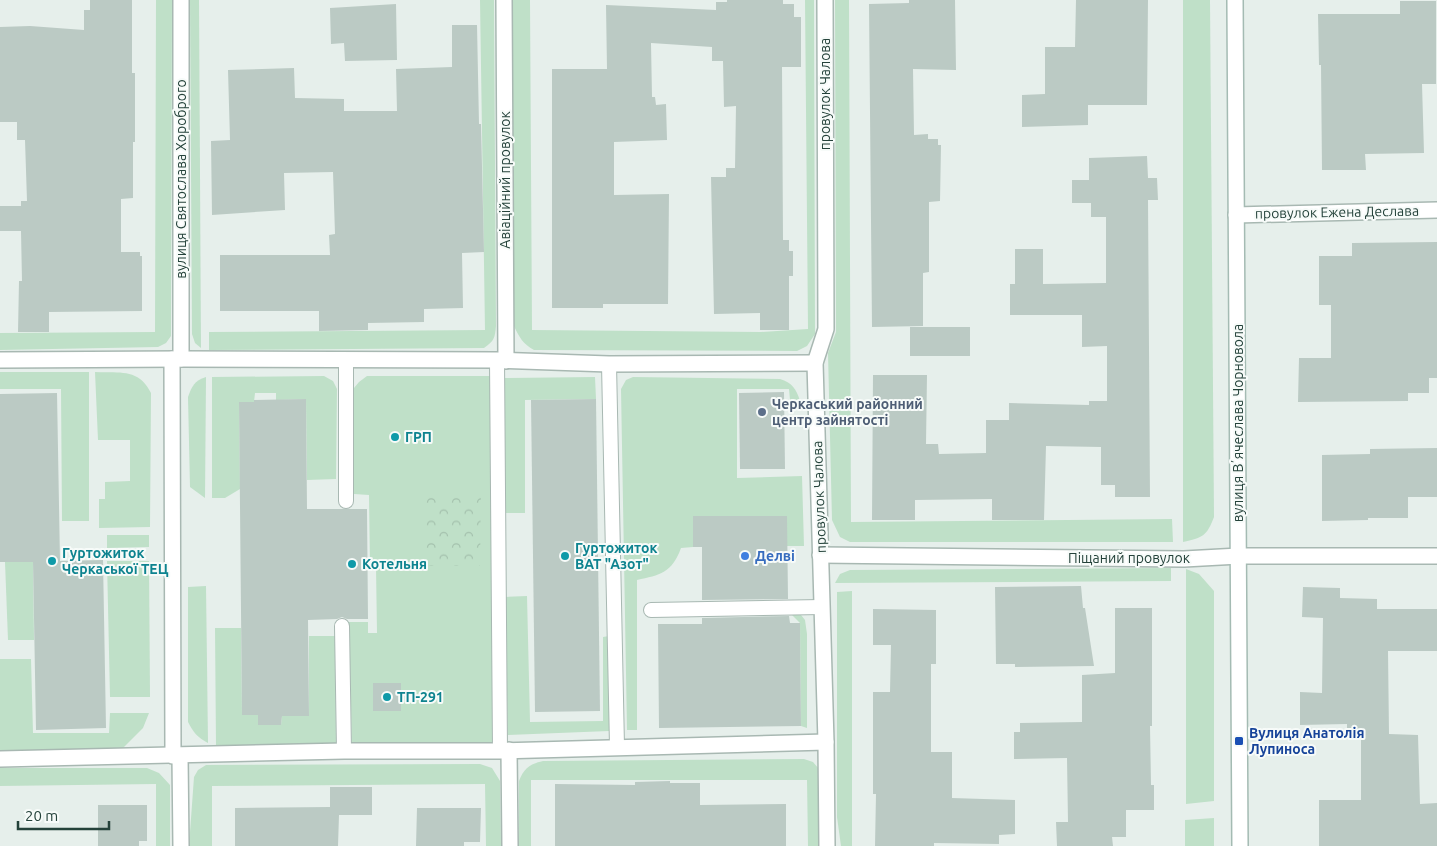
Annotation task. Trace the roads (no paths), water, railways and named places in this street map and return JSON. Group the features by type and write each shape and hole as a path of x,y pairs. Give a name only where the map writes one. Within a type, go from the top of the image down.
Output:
{"street":[{"name":"вулиця Святослава Хороброго","path":"181,0 177,359 176,756 181,846"},
{"name":"Авіаційний провулок","path":"502,360 504,0"},
{"name":"провулок Чалова","path":"825,0 826,329 815,363 826,742 826,846"},
{"name":"вулиця Вʼячеслава Чорновола","path":"1235,0 1240,846"},
{"name":"провулок Ежена Деслава","path":"1236,214 1437,210"},
{"path":"0,360 502,360 609,364 815,363"},
{"name":"Піщаний провулок","path":"820,555 1184,559 1239,556 1437,556"},
{"path":"0,759 826,742"},
{"path":"505,750 510,846"}],"lane":[{"path":"346,360 346,501"},
{"path":"502,360 505,750"},
{"path":"609,364 617,746"},
{"path":"651,610 822,607"},
{"path":"342,626 344,752"}],"place":[{"name":"Черкаський районний центр зайнятості","path":"762,412"},
{"name":"ГРП","path":"395,437"},
{"name":"Гуртожиток ВАТ \"Азот\"","path":"565,556"},
{"name":"Делві","path":"745,556"},
{"name":"Гуртожиток Черкаської ТЕЦ","path":"52,561"},
{"name":"Котельня","path":"352,564"},
{"name":"ТП-291","path":"387,697"},
{"name":"Вулиця Анатолія Лупиноса","path":"1239,741"}]}
